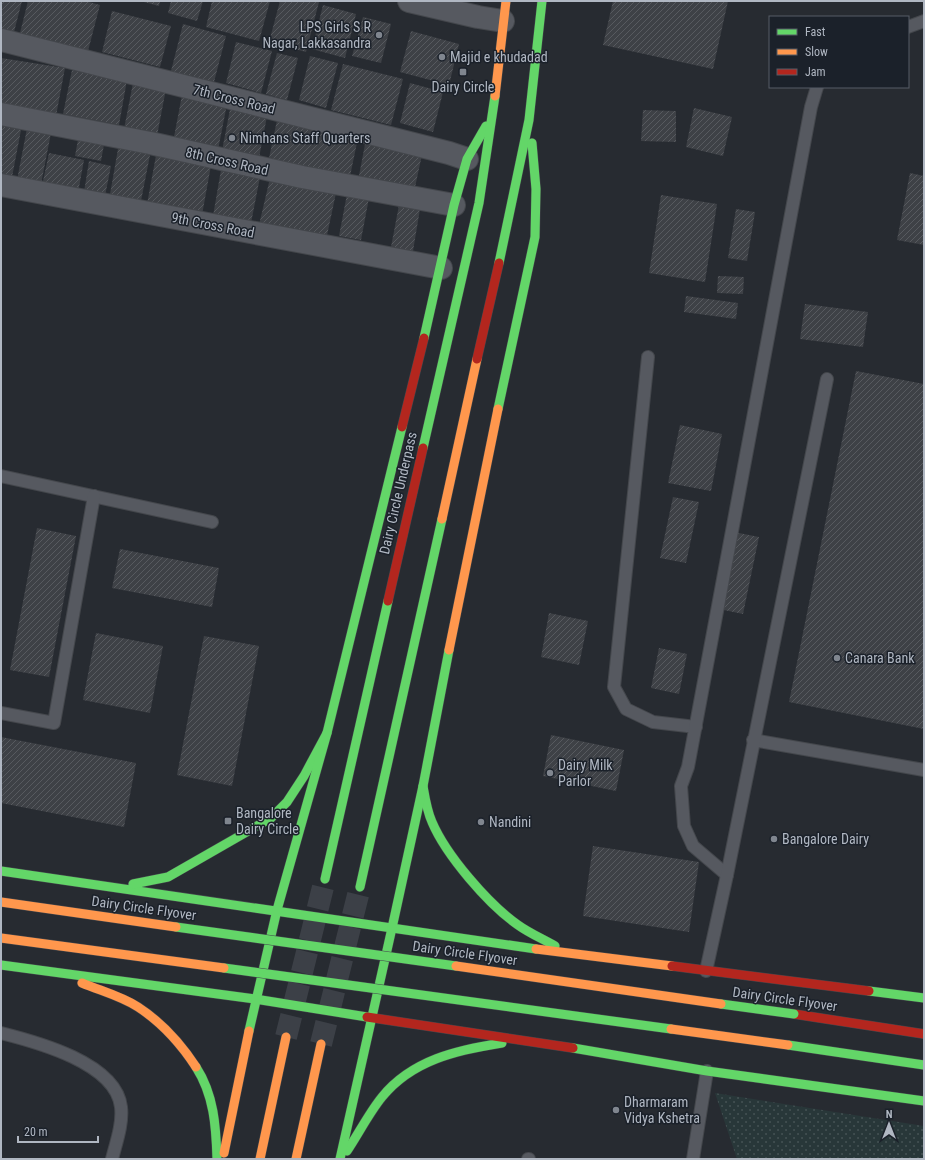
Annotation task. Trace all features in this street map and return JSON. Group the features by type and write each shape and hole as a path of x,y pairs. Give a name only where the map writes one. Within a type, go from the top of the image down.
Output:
{"main road":[{"path":"360,887 530,120 542,1"},
{"name":"Dairy Circle Underpass","path":"325,879 479,203 493,112 504,11"},
{"path":"223,1159 255,999 277,910 327,733 433,266 454,205 467,159 493,112"},
{"path":"341,1159 423,786 482,476 535,237 536,189 530,120"},
{"path":"112,886 142,883 168,877 271,818 287,802 300,782 327,733"},
{"path":"423,786 432,822 443,842 497,908 517,924 567,953"},
{"path":"1,871 567,953 924,998"},
{"name":"Dairy Circle Flyover","path":"1,902 794,1014 924,1034"},
{"path":"1,938 924,1065"},
{"path":"1,965 255,999 373,1018 529,1040 707,1071 924,1101"},
{"path":"53,971 138,1007 165,1030 183,1050 199,1072 210,1095 216,1134 217,1159"},
{"path":"260,1159 286,1037"},
{"path":"341,1159 382,1096 396,1081 412,1068 430,1059 473,1047 529,1040"},
{"path":"296,1159 321,1044"}],"street":[{"path":"417,2 478,17 504,11"},
{"name":"7th Cross Road","path":"1,40 449,153 467,159"},
{"name":"8th Cross Road","path":"1,114 150,143 302,177 454,205"},
{"name":"9th Cross Road","path":"1,185 433,266"}],"lane":[{"path":"909,27 924,21"},
{"path":"727,875 693,846 684,826 681,786 688,767 696,727 811,107 817,88"},
{"path":"648,357 614,687 626,709 653,722 696,727"},
{"path":"706,971 727,875 827,379"},
{"path":"1,476 212,522"},
{"path":"1,713 54,723 94,496"},
{"path":"753,740 924,770"},
{"path":"1,1033 40,1042 79,1059 109,1083 117,1095 121,1107 121,1116 112,1159"},
{"path":"693,1159 707,1071"}],"shaded area":[{"path":"715,1093 924,1126 924,1159 737,1159"}],"building":[{"path":"1,1 22,1 13,36 1,32"},
{"path":"28,1 85,1 100,5 88,51 20,33"},
{"path":"140,1 160,1 159,6"},
{"path":"171,1 203,1 197,21 168,13"},
{"path":"212,1 270,1 259,41 206,27"},
{"path":"280,1 319,2 306,52 269,42"},
{"path":"613,1 728,1 713,69 603,45"},
{"path":"323,5 356,14 345,58 312,49"},
{"path":"112,11 171,26 160,67 102,52"},
{"path":"363,17 391,24 381,63 352,56"},
{"path":"183,24 226,36 214,82 171,71"},
{"path":"411,31 459,44 449,85 400,72"},
{"path":"236,42 272,51 261,93 226,83"},
{"path":"277,53 298,58 287,100 266,94"},
{"path":"310,56 338,63 326,108 299,100"},
{"path":"1,58 65,68 56,116 1,105"},
{"path":"343,64 403,79 391,125 331,110"},
{"path":"72,70 127,80 119,125 63,114"},
{"path":"133,83 166,89 156,141 123,134"},
{"path":"410,83 443,92 433,132 400,123"},
{"path":"182,95 227,104 218,150 173,142"},
{"path":"231,104 268,111 258,163 221,156"},
{"path":"694,108 732,117 723,156 686,147"},
{"path":"643,110 676,111 676,142 641,141"},
{"path":"277,120 358,138 349,181 268,163"},
{"path":"1,121 22,125 12,177 1,174"},
{"path":"28,123 52,128 41,184 17,180"},
{"path":"79,134 105,139 101,161 75,156"},
{"path":"366,139 423,150 414,192 358,181"},
{"path":"119,143 151,150 140,206 109,200"},
{"path":"157,150 212,160 202,215 147,204"},
{"path":"49,153 84,160 78,193 42,186"},
{"path":"89,161 111,166 105,196 84,192"},
{"path":"222,164 261,172 251,223 213,216"},
{"path":"910,173 924,176 924,245 897,240"},
{"path":"270,178 336,193 326,240 259,225"},
{"path":"347,194 369,198 361,240 339,236"},
{"path":"661,195 717,204 705,282 649,273"},
{"path":"399,205 420,209 413,251 391,247"},
{"path":"736,209 755,212 747,261 728,258"},
{"path":"718,276 744,277 743,294 717,293"},
{"path":"686,296 738,303 736,319 684,312"},
{"path":"805,304 868,312 863,347 800,339"},
{"path":"856,371 924,384 924,729 789,702"},
{"path":"680,425 722,434 711,491 668,483"},
{"path":"673,497 699,502 686,563 660,558"},
{"path":"37,528 76,536 49,677 10,670"},
{"path":"734,532 759,537 743,614 719,609"},
{"path":"120,549 219,568 212,607 112,588"},
{"path":"549,613 588,621 579,665 541,657"},
{"path":"96,633 163,646 150,713 83,700"},
{"path":"204,636 259,646 232,786 177,775"},
{"path":"659,648 687,654 679,694 651,688"},
{"path":"551,735 624,750 616,791 543,776"},
{"path":"1,737 136,763 124,827 1,803"},
{"path":"593,846 699,862 689,932 583,916"}],"tunnel":[{"path":"286,1037 325,879"},
{"path":"321,1044 360,887"}],"traffic: fast":[{"path":"499,263 529,120 542,1"},
{"path":"423,448 479,203 495,96"},
{"path":"424,338 454,205 467,159 486,126"},
{"path":"498,409 535,237 536,189 532,143"},
{"path":"277,910 327,733 402,427"},
{"path":"360,887 442,519"},
{"path":"325,879 388,601"},
{"path":"392,928 423,786 449,650"},
{"path":"133,884 168,877 271,818 287,802 304,776 327,733"},
{"path":"423,786 426,804 432,822 438,835 457,864 481,892 506,916 522,928 555,946"},
{"path":"1,871 536,949"},
{"path":"249,1031 277,910"},
{"path":"176,927 456,966"},
{"path":"340,1159 392,928"},
{"path":"1,965 255,999 367,1017"},
{"path":"224,968 671,1029"},
{"path":"869,991 924,998"},
{"path":"721,1004 794,1014"},
{"path":"347,1151 377,1103 394,1084 407,1074 421,1066 452,1053 502,1043"},
{"path":"788,1045 924,1065"},
{"path":"573,1048 707,1071 924,1101"},
{"path":"196,1067 207,1089 213,1111 217,1159"}],"traffic: slow":[{"path":"495,96 506,1"},
{"path":"442,519 477,359"},
{"path":"449,650 498,409"},
{"path":"1,902 176,927"},
{"path":"1,938 224,968"},
{"path":"536,949 672,966"},
{"path":"456,966 721,1004"},
{"path":"82,983 125,1000 155,1019 184,1050 196,1067"},
{"path":"671,1029 788,1045"},
{"path":"224,1153 249,1031"},
{"path":"260,1159 286,1037"},
{"path":"296,1159 321,1044"}],"traffic: jam":[{"path":"477,359 499,263"},
{"path":"402,427 424,338"},
{"path":"388,601 423,448"},
{"path":"672,966 869,991"},
{"path":"794,1014 924,1034"},
{"path":"367,1017 573,1048"}],"place":[{"name":"LPS Girls S R Nagar, Lakkasandra","path":"379,35"},
{"name":"Majid e khudadad","path":"442,57"},
{"name":"Dairy Circle","path":"463,72"},
{"name":"Nimhans Staff Quarters","path":"232,138"},
{"name":"Canara Bank","path":"837,658"},
{"name":"Dairy Milk Parlor","path":"550,773"},
{"name":"Bangalore Dairy Circle","path":"228,821"},
{"name":"Nandini","path":"481,822"},
{"name":"Bangalore Dairy","path":"774,839"},
{"name":"Dharmaram Vidya Kshetra","path":"616,1110"}]}
